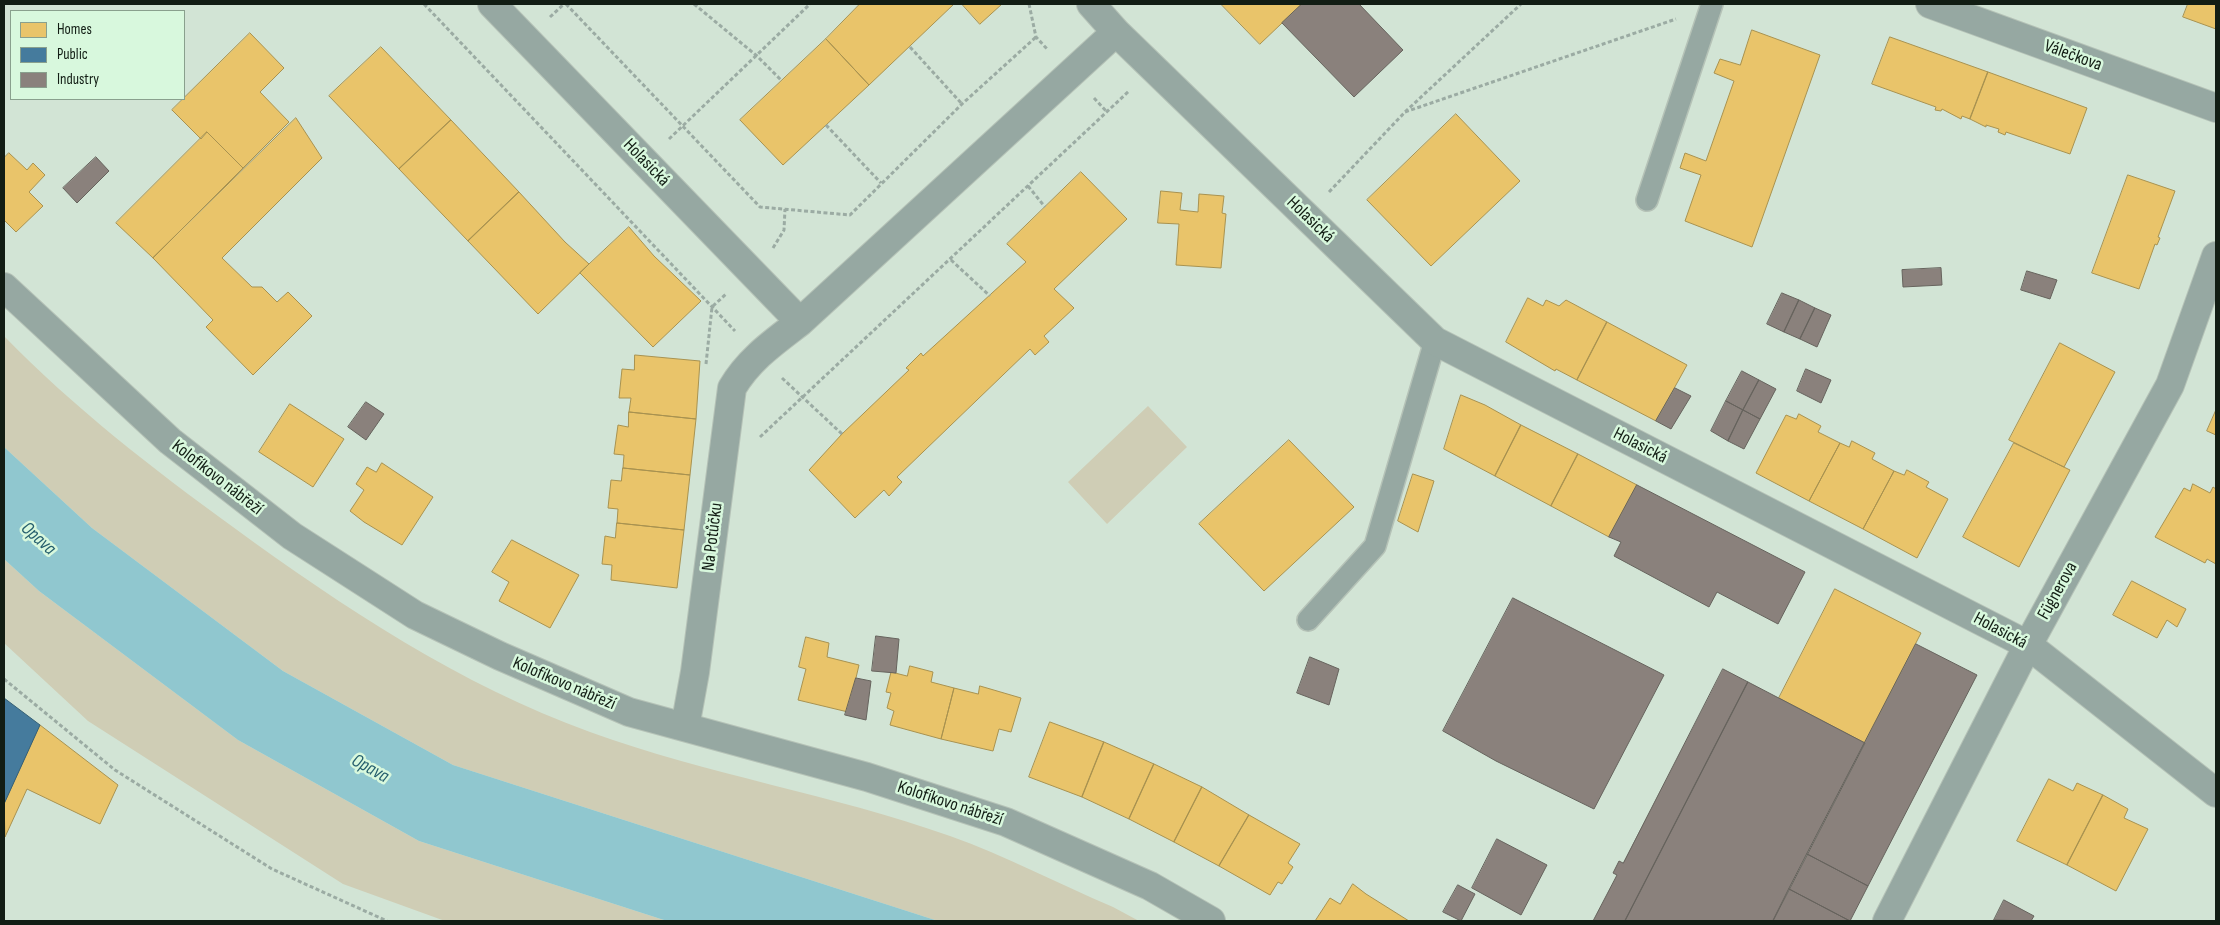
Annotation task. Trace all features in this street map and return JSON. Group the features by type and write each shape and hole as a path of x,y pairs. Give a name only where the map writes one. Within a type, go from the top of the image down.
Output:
{"street":[{"name":"Holasická","path":"492,4 800,322"},
{"name":"Holasická","path":"1091,4 1116,32 1434,341 2028,645 2216,793"},
{"name":"Válečkova","path":"1930,4 2216,108"},
{"path":"758,355 800,322 1116,32"},
{"name":"Fügnerova","path":"1887,921 2028,645 2170,385 2216,256"},
{"name":"Kolofíkovo nábřeží","path":"4,287 170,441 300,541 416,615 483,648 629,712 868,777 1006,822 1150,886 1211,921"},
{"name":"Na Potůčku","path":"686,727 695,672 732,388 742,372 758,355"}],"lane":[{"path":"1647,200 1710,5"},
{"path":"1308,620 1375,546 1434,341"}],"path":[{"path":"424,4 758,355 842,434"},
{"path":"566,4 760,207 850,215 962,104 1036,37 1030,4"},
{"path":"694,4 757,56 782,81"},
{"path":"645,162 810,4"},
{"path":"1306,216 1405,112 1521,4"},
{"path":"1405,112 1710,5"},
{"path":"910,46 962,104"},
{"path":"721,474 1154,68"},
{"path":"826,125 881,183"},
{"path":"1028,186 1044,207"},
{"path":"951,260 990,296"},
{"path":"4,679 115,770 264,864 387,921"}],"shaded area":[{"path":"4,336 58,388 114,436 233,527 360,615 449,668 495,692 590,732 635,747 725,773 861,808 950,836 1012,861 1113,907 1139,921 938,921 453,765 283,671 92,528 4,447"},
{"path":"1148,406 1187,447 1107,524 1068,482"},
{"path":"4,559 39,591 238,740 419,841 667,921 445,921 343,884 88,721 4,643"}],"water":[{"name":"Opava","path":"4,447 92,528 283,671 453,765 938,921 667,921 419,841 238,740 39,591 4,559"}],"building: Homes":[{"path":"860,4 954,4 869,85 826,39"},
{"path":"962,4 1002,4 980,24"},
{"path":"1221,4 1302,4 1260,44"},
{"path":"2188,4 2216,4 2216,29 2183,17"},
{"path":"1752,30 1820,55 1752,247 1685,221 1701,175 1680,168 1685,153 1706,161 1734,81 1714,73 1720,59 1740,65"},
{"path":"250,33 284,68 260,92 289,122 243,168 207,132 201,139 172,110 182,100 185,100 185,97"},
{"path":"1890,37 1988,72 1970,119 1962,116 1961,119 1942,109 1941,111 1935,110 1936,107 1872,84"},
{"path":"826,39 869,85 783,165 740,120"},
{"path":"381,47 451,120 399,169 329,96"},
{"path":"1988,72 2087,108 2070,154 2006,132 2005,135 1998,132 1999,129 1986,125 1986,127 1970,119"},
{"path":"1456,114 1520,181 1431,266 1367,200"},
{"path":"296,118 322,158 222,258 252,287 262,287 277,302 288,292 312,316 253,375 206,327 213,320 153,258"},
{"path":"451,120 519,192 468,241 399,169"},
{"path":"207,132 243,168 153,258 116,223"},
{"path":"9,153 27,170 33,163 45,175 29,192 43,206 16,232 4,220 4,158"},
{"path":"1081,172 1127,219 1054,289 1074,308 1044,336 1049,342 1035,355 1030,349 897,477 902,482 889,496 884,490 855,518 809,470 842,434 909,370 906,368 921,353 923,356 1026,262 1007,244"},
{"path":"2128,175 2175,191 2158,237 2160,238 2157,245 2155,244 2139,289 2092,273"},
{"path":"1161,191 1182,193 1180,210 1198,212 1199,194 1224,196 1222,213 1226,214 1221,268 1176,265 1179,224 1158,223"},
{"path":"519,192 565,242 589,264 538,314 468,241"},
{"path":"629,227 654,256 701,301 653,347 580,273"},
{"path":"1528,298 1543,306 1546,300 1559,306 1566,300 1607,322 1577,380 1556,369 1555,371 1506,342"},
{"path":"1607,322 1687,365 1656,421 1577,380"},
{"path":"2060,343 2115,372 2064,467 2009,440"},
{"path":"635,355 700,361 696,419 629,412 631,398 619,398 622,369 634,370"},
{"path":"1461,395 1485,405 1521,425 1495,476 1444,449"},
{"path":"290,404 344,439 313,487 259,452"},
{"path":"2216,410 2216,435 2207,431"},
{"path":"629,412 696,419 690,475 623,468 624,455 614,454 618,425 628,427"},
{"path":"1799,414 1821,426 1818,432 1840,443 1809,501 1756,473 1786,415 1796,419"},
{"path":"1521,425 1578,454 1551,506 1495,476"},
{"path":"1289,440 1354,507 1264,591 1199,524"},
{"path":"1852,441 1875,453 1872,459 1894,471 1863,529 1809,501 1840,443 1849,447"},
{"path":"2014,443 2070,470 2019,567 1963,537"},
{"path":"1578,454 1637,485 1609,537 1551,506"},
{"path":"382,463 433,497 402,545 364,522 350,511 364,490 356,484 367,467 376,472"},
{"path":"623,468 690,475 684,530 617,523 618,509 608,508 611,480 621,481"},
{"path":"1907,470 1929,482 1926,487 1948,499 1917,558 1863,529 1894,471 1904,475"},
{"path":"1413,474 1434,481 1418,532 1398,521"},
{"path":"2193,484 2210,493 2213,487 2216,489 2216,564 2207,559 2205,563 2155,537 2184,488 2190,491"},
{"path":"617,523 684,530 677,588 611,580 612,565 602,564 605,536 615,538"},
{"path":"512,540 579,575 550,628 499,601 509,582 492,572"},
{"path":"2132,581 2186,609 2177,627 2167,620 2157,638 2113,615"},
{"path":"1835,589 1921,633 1865,743 1779,698"},
{"path":"806,637 829,643 827,657 859,665 848,712 798,700 806,669 799,667"},
{"path":"910,666 933,672 931,682 954,688 941,739 890,725 894,711 887,708 891,693 886,692 891,672 907,676"},
{"path":"980,686 1021,698 1011,732 999,729 993,751 941,739 954,688 978,694"},
{"path":"1050,722 1104,742 1082,797 1029,777"},
{"path":"40,725 118,785 100,824 27,789 5,837 4,804"},
{"path":"1104,742 1154,764 1129,819 1082,797"},
{"path":"1154,764 1202,787 1174,842 1129,819"},
{"path":"2049,779 2073,791 2077,783 2103,795 2067,865 2017,841"},
{"path":"1202,787 1249,815 1219,866 1174,842"},
{"path":"2103,795 2128,809 2124,818 2148,829 2116,891 2067,865"},
{"path":"1249,815 1300,844 1288,863 1293,867 1282,884 1278,882 1270,895 1219,866"},
{"path":"1353,884 1409,921 1315,921 1330,898 1340,904"}],"building: Public":[{"path":"4,698 40,725 4,804"}],"building: Industry":[{"path":"1302,4 1359,4 1403,50 1354,97 1282,23"},
{"path":"96,157 109,171 77,203 63,188"},
{"path":"1941,268 1942,285 1903,287 1902,270"},
{"path":"2027,271 2057,280 2050,299 2021,290"},
{"path":"1782,293 1799,300 1784,332 1767,324"},
{"path":"1799,300 1815,308 1800,339 1784,332"},
{"path":"1815,308 1831,315 1817,347 1800,339"},
{"path":"1806,369 1831,380 1821,403 1797,391"},
{"path":"1742,371 1759,380 1743,410 1726,401"},
{"path":"1759,380 1776,389 1760,419 1743,410"},
{"path":"1675,388 1691,396 1671,429 1656,421"},
{"path":"1726,401 1743,410 1728,441 1711,431"},
{"path":"366,402 384,414 366,440 348,427"},
{"path":"1743,410 1760,419 1744,449 1728,441"},
{"path":"1637,485 1805,572 1778,624 1717,592 1709,607 1614,556 1621,542 1609,537"},
{"path":"1513,598 1664,675 1594,809 1496,761 1443,731"},
{"path":"876,636 899,639 896,673 872,671"},
{"path":"1916,644 1977,675 1868,886 1807,854"},
{"path":"1310,657 1339,669 1329,705 1297,693"},
{"path":"1723,669 1748,682 1625,921 1593,921 1617,875 1613,873 1619,861 1623,863"},
{"path":"856,678 871,681 866,720 845,715"},
{"path":"1748,682 1865,743 1773,921 1625,921"},
{"path":"1497,839 1547,865 1521,915 1472,888"},
{"path":"1807,854 1868,886 1850,921 1789,889"},
{"path":"1458,885 1475,894 1461,921 1443,912"},
{"path":"1789,889 1850,921 1773,921"},
{"path":"2004,900 2034,916 2031,921 1994,920"}]}
